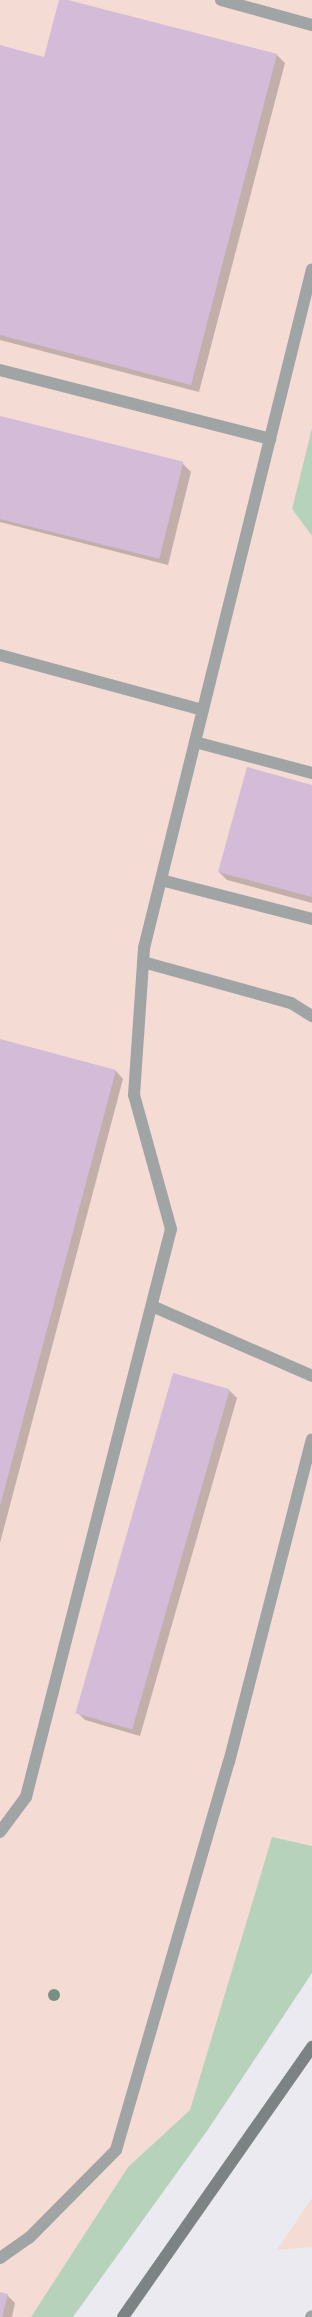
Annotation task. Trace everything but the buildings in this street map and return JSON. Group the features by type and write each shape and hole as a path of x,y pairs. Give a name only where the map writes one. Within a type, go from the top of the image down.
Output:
{"main road":[{"path":"123,2317 312,2047"}],"lane":[{"path":"221,0 312,25"},
{"path":"0,1832 26,1797 171,1229 134,1095 144,948 312,269"},
{"path":"0,370 270,439"},
{"path":"0,655 203,710"},
{"path":"195,742 312,773"},
{"path":"160,880 312,919"},
{"path":"143,962 292,1002 312,1016"},
{"path":"152,1306 312,1376"},
{"path":"0,2258 29,2238 116,2150 229,1762 312,1440"}],"shaded area":[{"path":"0,0 312,0 312,428 292,509 312,536 312,1846 272,1838 190,2110 128,2167 31,2317 0,2317"},
{"path":"312,2198 312,2247 277,2250"}],"green space":[{"path":"312,428 312,536 292,509"},
{"path":"272,1837 312,1846 312,1973 207,2131 73,2317 31,2317 128,2167 190,2110"}]}
